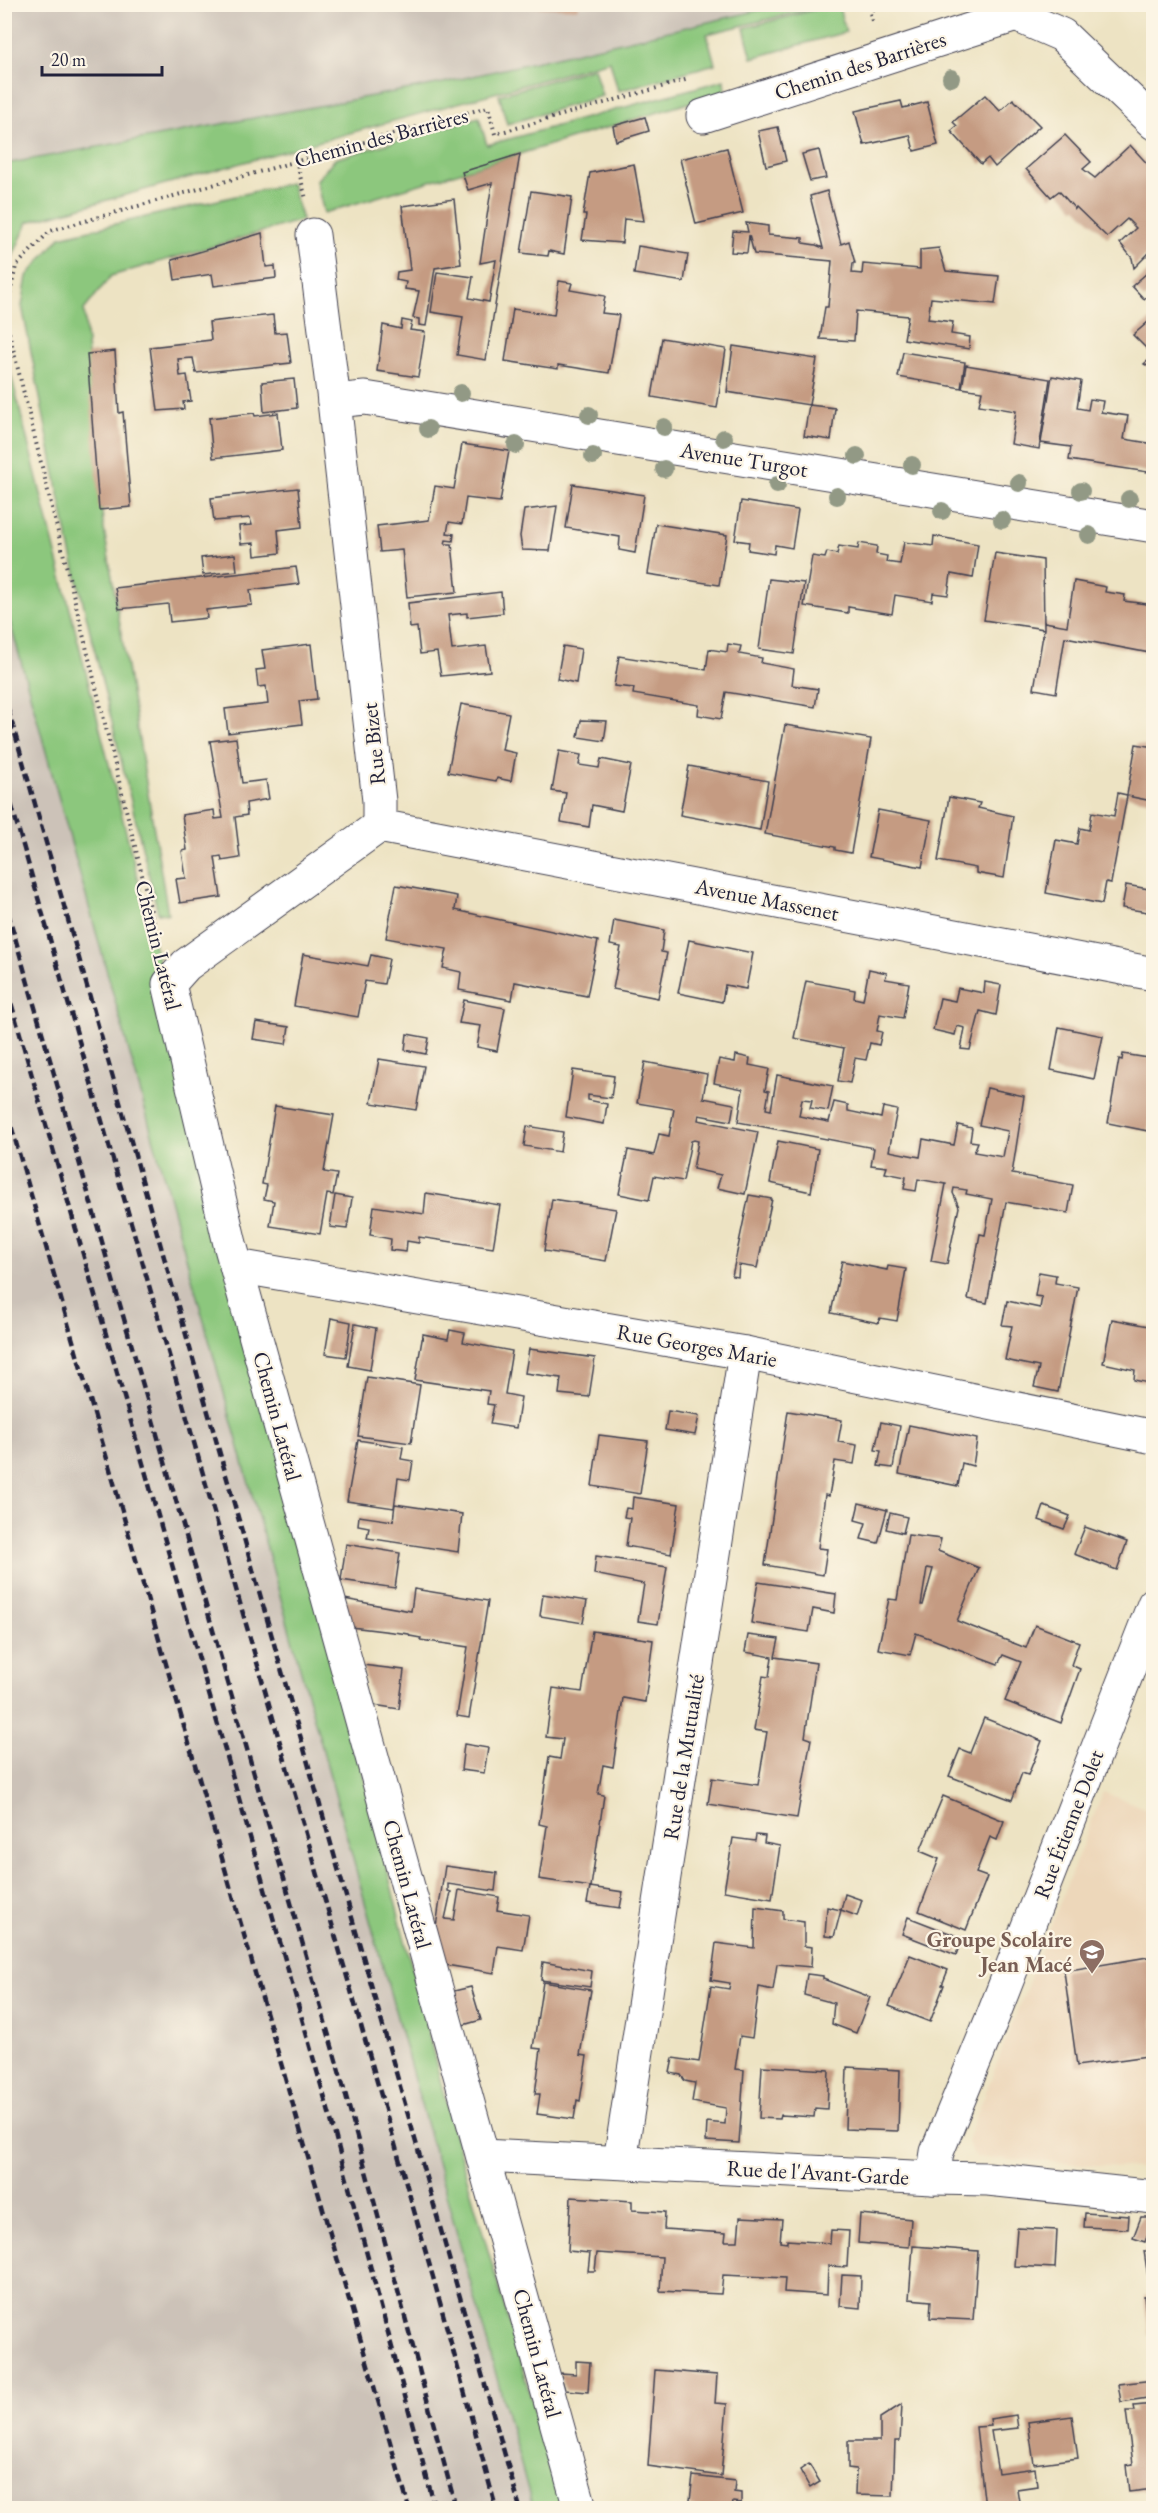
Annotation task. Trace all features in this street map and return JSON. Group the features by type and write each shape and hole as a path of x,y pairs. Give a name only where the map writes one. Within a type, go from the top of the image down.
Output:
{"street":[{"path":"1020,8 1062,35 1154,123"},
{"name":"Chemin des Barrières","path":"703,116 1020,8"},
{"name":"Rue Bizet","path":"313,235 334,401 380,826"},
{"name":"Avenue Turgot","path":"334,401 365,398 1154,526"},
{"path":"169,984 186,965 380,826"},
{"name":"Avenue Massenet","path":"380,826 1154,974"},
{"name":"Chemin Latéral","path":"169,984 230,1244 580,2508"},
{"name":"Rue Georges Marie","path":"237,1266 745,1353 1154,1437"},
{"name":"Rue de la Mutualité","path":"620,2161 745,1353"},
{"name":"Rue Étienne Dolet","path":"933,2178 937,2152 998,2006 1154,1604"},
{"name":"Rue de l'Avant-Garde","path":"483,2156 988,2179 1154,2197"}],"path":[{"name":"Chemin des Barrières","path":"873,30 870,13 878,4"},
{"name":"Chemin des Barrières","path":"5,316 16,266 50,231 488,107 495,134 693,78"},
{"path":"296,160 303,180"},
{"name":"Chemin Latéral","path":"5,316 169,984"}],"shaded area":[{"path":"5,5 782,5 443,83 5,164"},
{"path":"4,537 451,2123 563,2508 5,2508"},
{"name":"Groupe Scolaire Jean Macé","path":"1103,1792 1153,1811 1153,2169 975,2157 967,2140"}],"green space":[{"path":"838,4 846,32 752,58 744,28"},
{"path":"782,5 827,5 707,34 715,64 618,91 610,61 28,222 5,274 5,164 443,83"},
{"path":"594,68 602,96 507,124 499,95"},
{"path":"724,80 725,92 324,213 316,181 335,159 479,117 487,145"},
{"path":"291,183 302,220 111,276 84,310 103,523 168,914 158,913 68,540 22,306 27,276 60,237"},
{"path":"4,347 451,2123 563,2508 533,2508 5,604"}],"building":[{"path":"508,4 579,4 578,9 508,6"},
{"path":"985,95 1000,111 1013,99 1040,126 995,167 988,158 981,164 951,131 957,126 953,122"},
{"path":"901,101 903,108 927,102 938,145 914,151 910,135 864,145 855,111"},
{"path":"645,117 649,131 616,141 613,126"},
{"path":"778,127 786,161 766,166 758,131"},
{"path":"1065,135 1091,162 1083,169 1095,178 1130,145 1154,171 1154,248 1134,268 1132,258 1120,243 1136,228 1127,219 1107,237 1076,207 1075,209 1059,191 1051,197 1026,169"},
{"path":"727,148 743,213 696,224 680,159"},
{"path":"819,150 826,178 810,181 802,154"},
{"path":"520,154 486,360 457,355 463,317 431,312 437,272 473,277 469,298 489,302 496,260 480,263 492,183 468,190 462,172"},
{"path":"634,164 644,221 624,219 622,243 582,240 586,215 583,215 590,173"},
{"path":"531,191 572,197 564,254 549,251 548,256 521,253"},
{"path":"827,191 841,244 849,241 855,263 853,263 852,273 862,274 863,264 920,269 920,250 939,248 946,271 999,276 995,304 931,298 928,319 953,322 951,334 970,337 969,349 904,339 908,316 856,311 854,341 820,339 825,307 828,307 832,261 754,254 749,235 747,253 731,252 733,231 748,232 746,223 768,226 768,235 803,238 803,243 823,248 810,196"},
{"path":"454,199 461,264 435,268 426,326 419,325 419,319 413,318 419,291 405,289 406,282 396,280 397,272 410,270 402,206"},
{"path":"262,233 266,267 275,266 276,278 214,286 212,274 175,280 172,260"},
{"path":"638,246 688,254 684,282 634,274"},
{"path":"1154,267 1154,290 1144,299 1132,286"},
{"path":"559,281 572,283 570,290 605,296 602,313 619,315 609,373 558,365 558,369 505,361 513,309 554,315"},
{"path":"273,315 275,333 287,332 291,363 196,373 193,358 178,359 180,376 187,375 191,401 183,402 184,409 158,411 150,347 211,340 209,322"},
{"path":"1154,317 1154,356 1133,335"},
{"path":"402,320 412,322 410,330 425,332 418,377 377,371 383,325 401,329"},
{"path":"662,338 726,349 717,408 652,397"},
{"path":"733,346 817,359 809,405 727,392"},
{"path":"115,351 119,413 123,412 131,507 99,510 87,354"},
{"path":"903,352 965,362 961,388 898,377"},
{"path":"1154,356 1154,370 1144,364"},
{"path":"966,365 1050,379 1039,449 1011,444 1016,411 979,405 982,391 962,388"},
{"path":"1052,376 1081,381 1077,408 1088,410 1090,399 1103,401 1101,412 1128,416 1124,439 1154,444 1154,473 1069,460 1071,447 1041,443"},
{"path":"294,379 297,408 264,412 262,382"},
{"path":"809,405 835,408 831,440 804,436"},
{"path":"254,413 255,416 278,413 282,450 213,458 209,418"},
{"path":"462,444 509,451 500,502 466,498 462,524 449,522 447,533 454,534 453,541 446,540 445,544 452,544 457,592 407,597 402,550 380,552 377,526 429,520 435,486 454,489"},
{"path":"573,484 644,495 635,553 619,550 620,537 566,528"},
{"path":"298,488 302,527 278,530 280,553 255,556 254,543 241,544 239,526 252,525 250,518 214,521 211,498"},
{"path":"741,501 798,510 792,548 775,545 774,554 748,550 749,542 735,540"},
{"path":"557,506 550,551 522,550 520,536 524,510"},
{"path":"656,524 727,535 719,585 648,574"},
{"path":"934,536 978,544 973,578 951,574 948,595 933,593 932,601 895,595 892,614 848,607 848,613 804,606 812,556 825,558 827,552 837,554 839,546 858,549 859,543 877,546 876,554 887,556 886,562 900,564 904,542 933,546"},
{"path":"995,553 1043,560 1044,629 984,620"},
{"path":"235,554 237,571 203,575 201,558"},
{"path":"296,567 299,584 250,590 252,605 206,610 207,618 170,622 168,604 119,609 115,588"},
{"path":"769,579 804,583 794,654 759,649"},
{"path":"1074,581 1106,587 1105,592 1125,595 1124,601 1154,605 1154,632 1150,653 1065,637 1056,693 1034,689 1044,622 1067,626"},
{"path":"501,592 503,613 467,617 467,613 448,615 452,650 486,646 490,671 441,676 437,652 420,654 417,627 410,628 408,603"},
{"path":"311,644 317,699 299,701 302,724 228,733 225,709 268,704 266,686 258,687 256,670 265,669 262,650"},
{"path":"728,644 741,646 739,654 762,658 761,663 794,669 792,685 818,689 815,707 726,692 721,719 698,715 699,705 633,694 634,688 614,686 619,656 706,670 709,649 727,652"},
{"path":"563,646 581,649 576,683 557,679"},
{"path":"461,704 509,713 502,750 516,753 511,781 497,778 496,781 448,772"},
{"path":"581,720 607,721 604,741 578,737"},
{"path":"785,725 871,739 851,853 835,850 835,847 765,834"},
{"path":"236,738 242,783 266,780 269,799 246,803 247,815 235,817 240,858 222,861 221,856 215,857 221,897 180,903 176,879 186,878 182,851 187,850 182,815 214,810 215,819 223,818 210,741"},
{"path":"1136,744 1154,747 1152,801 1127,796 1111,883 1106,882 1102,904 1046,893 1056,840 1077,844 1080,828 1089,830 1092,812 1114,816 1118,793 1127,795"},
{"path":"559,751 581,755 579,765 599,768 601,759 631,765 622,811 592,805 589,827 561,822 566,793 552,791"},
{"path":"689,766 768,781 760,830 680,815"},
{"path":"949,797 980,803 978,808 1013,816 1004,878 976,873 976,868 938,861"},
{"path":"878,810 931,820 922,867 869,857"},
{"path":"396,885 457,896 455,910 598,941 587,996 515,982 512,1000 459,990 461,972 443,968 447,949 386,938"},
{"path":"1126,885 1154,890 1154,913 1122,908"},
{"path":"614,920 664,930 661,952 667,953 658,998 613,989 621,947 610,945"},
{"path":"689,940 753,953 746,989 725,985 722,1002 678,993"},
{"path":"303,954 368,966 371,955 389,959 384,984 365,981 358,1017 294,1006"},
{"path":"869,969 887,973 885,979 909,983 903,1018 880,1014 877,1031 882,1032 879,1045 870,1043 866,1060 855,1058 850,1083 838,1081 844,1048 794,1038 806,981 855,990 854,998 863,1000"},
{"path":"985,982 1001,985 996,1015 980,1011 970,1050 961,1049 965,1028 957,1026 955,1035 933,1030 940,998 955,1001 958,988 984,993"},
{"path":"464,1000 505,1008 497,1051 477,1047 481,1026 459,1023"},
{"path":"256,1022 289,1027 286,1044 253,1039"},
{"path":"1059,1027 1103,1036 1094,1079 1051,1070"},
{"path":"407,1034 429,1038 426,1054 405,1050"},
{"path":"1123,1054 1154,1059 1154,1103 1148,1131 1108,1123 1119,1059 1122,1060"},
{"path":"736,1055 750,1058 749,1065 769,1069 765,1090 769,1091 766,1109 771,1110 777,1075 833,1086 828,1111 810,1108 812,1100 802,1099 799,1116 829,1122 834,1102 848,1105 848,1111 881,1118 883,1107 897,1110 889,1151 920,1157 923,1139 954,1145 958,1125 972,1128 970,1141 978,1142 974,1152 1003,1157 1008,1131 979,1125 987,1088 1024,1096 1012,1174 1073,1185 1068,1213 1006,1202 987,1303 968,1299 980,1234 985,1235 992,1199 966,1194 967,1190 954,1188 953,1193 959,1207 947,1264 931,1261 946,1184 918,1179 916,1191 904,1189 906,1177 885,1173 887,1167 871,1165 874,1148 738,1122 743,1089 714,1083 719,1059 735,1062"},
{"path":"379,1059 424,1066 416,1110 371,1103"},
{"path":"645,1062 707,1074 703,1098 734,1104 731,1121 699,1115 698,1120 758,1132 745,1194 717,1188 721,1175 693,1169 698,1141 694,1140 691,1141 683,1181 654,1176 649,1200 619,1194 628,1150 654,1155 659,1134 669,1136 674,1109 637,1103"},
{"path":"573,1070 614,1076 611,1098 588,1095 588,1100 607,1104 604,1124 566,1117"},
{"path":"275,1106 334,1115 324,1172 337,1174 333,1195 327,1194 320,1234 270,1226 274,1201 264,1199 267,1185 262,1184"},
{"path":"527,1126 563,1132 560,1152 524,1146"},
{"path":"778,1141 818,1149 811,1192 770,1183"},
{"path":"426,1193 500,1205 493,1248 419,1237 419,1243 407,1241 406,1252 390,1250 391,1239 370,1235 374,1206 424,1214"},
{"path":"335,1195 352,1198 347,1229 330,1227"},
{"path":"749,1195 772,1199 757,1268 739,1265 738,1277 732,1276"},
{"path":"552,1199 616,1209 606,1261 544,1251"},
{"path":"842,1261 887,1270 888,1266 906,1269 897,1321 880,1318 878,1323 831,1313"},
{"path":"1039,1272 1056,1275 1055,1283 1078,1287 1058,1392 1034,1387 1039,1367 1005,1360 1012,1326 1002,1325 1007,1301 1040,1308 1042,1297 1035,1296"},
{"path":"331,1318 351,1322 346,1357 325,1354"},
{"path":"1112,1319 1154,1327 1154,1384 1134,1380 1135,1370 1103,1363"},
{"path":"355,1324 376,1328 370,1370 348,1366"},
{"path":"450,1330 465,1333 463,1342 512,1351 505,1394 521,1397 516,1428 490,1424 494,1405 487,1404 489,1391 415,1380 423,1334 448,1339"},
{"path":"529,1349 595,1358 589,1397 559,1394 561,1378 525,1373"},
{"path":"367,1377 420,1385 411,1443 358,1436"},
{"path":"668,1411 699,1416 695,1435 665,1430"},
{"path":"788,1411 842,1420 838,1442 857,1445 854,1464 835,1461 829,1496 825,1495 818,1548 827,1549 823,1575 765,1565"},
{"path":"881,1422 900,1426 893,1468 878,1466 881,1451 875,1450"},
{"path":"909,1425 977,1439 973,1466 962,1463 958,1486 899,1474"},
{"path":"599,1435 648,1441 640,1494 592,1486"},
{"path":"358,1440 403,1447 401,1459 413,1461 410,1480 398,1478 394,1508 347,1501"},
{"path":"633,1497 679,1504 671,1554 626,1546 630,1518 624,1517 626,1508 632,1509"},
{"path":"859,1503 887,1510 878,1543 861,1539 866,1523 855,1520"},
{"path":"395,1504 462,1514 458,1552 367,1538 369,1527 358,1525 359,1516 393,1521"},
{"path":"1044,1506 1070,1516 1064,1529 1039,1520"},
{"path":"890,1513 907,1517 903,1533 886,1529"},
{"path":"1085,1527 1127,1542 1117,1570 1074,1554"},
{"path":"908,1535 941,1539 938,1551 979,1568 957,1621 1026,1648 1035,1625 1079,1642 1071,1665 1080,1669 1061,1723 1005,1701 1021,1662 1003,1655 998,1664 916,1633 910,1655 878,1649 889,1599 897,1600","holes":["927,1568 933,1569 923,1605 921,1605"]},
{"path":"346,1544 400,1553 395,1588 341,1580"},
{"path":"596,1556 667,1567 658,1624 638,1621 644,1584 594,1574"},
{"path":"758,1582 836,1594 834,1613 813,1609 809,1632 751,1623"},
{"path":"414,1589 488,1601 469,1718 457,1716 468,1647 420,1640 421,1638 409,1634 351,1627 344,1599 411,1611"},
{"path":"543,1594 587,1601 583,1623 540,1616"},
{"path":"592,1631 653,1640 645,1702 623,1698 613,1767 603,1765 598,1794 604,1795 591,1887 539,1879 547,1826 539,1824 549,1757 560,1759 563,1739 546,1737 553,1688 582,1692"},
{"path":"748,1635 779,1639 775,1657 816,1663 805,1737 811,1739 797,1818 708,1804 712,1778 758,1785 767,1732 754,1730 763,1676 769,1677 772,1657 745,1652"},
{"path":"362,1665 404,1670 399,1709 374,1705"},
{"path":"984,1718 1042,1741 1028,1775 1022,1773 1012,1800 949,1776 960,1749 970,1753"},
{"path":"464,1744 488,1748 484,1773 461,1770"},
{"path":"943,1796 1004,1821 997,1840 990,1837 976,1873 987,1877 966,1930 919,1911 939,1859 920,1851"},
{"path":"756,1835 765,1836 764,1843 780,1846 772,1899 724,1891 733,1838 755,1841"},
{"path":"445,1866 497,1873 495,1891 448,1884 448,1891 451,1892 445,1919 454,1920 459,1890 499,1897 497,1910 529,1915 523,1950 498,1946 494,1973 446,1965 436,1927"},
{"path":"590,1887 623,1892 620,1908 587,1903"},
{"path":"845,1894 862,1900 857,1916 841,1910"},
{"path":"755,1907 783,1911 783,1919 804,1922 804,1946 812,1947 811,1967 777,1964 773,1990 759,1987 752,2038 740,2036 735,2069 744,2070 739,2143 706,2141 707,2122 725,2124 726,2108 692,2102 695,2083 685,2081 681,2075 670,2073 673,2058 699,2062 711,1986 729,1989 730,1983 711,1980 716,1943 754,1948"},
{"path":"827,1907 841,1910 834,1937 825,1936"},
{"path":"908,1917 962,1938 956,1955 902,1934"},
{"path":"910,1955 948,1970 930,2022 889,2006"},
{"path":"1154,1956 1154,2055 1077,2066 1064,1971"},
{"path":"543,1962 592,1971 590,1987 541,1980"},
{"path":"807,1974 823,1976 823,1979 870,1997 856,2033 832,2024 834,2003 804,1995"},
{"path":"543,1982 591,1990 580,2055 587,2056 580,2101 577,2100 574,2119 537,2114 540,2094 535,2094 541,2049 533,2048"},
{"path":"471,1987 481,2020 463,2025 454,1991"},
{"path":"762,2066 829,2070 827,2109 815,2108 814,2117 781,2115 780,2119 759,2118"},
{"path":"847,2067 900,2070 898,2131 845,2129"},
{"path":"571,2197 632,2201 632,2210 665,2212 664,2229 726,2233 725,2241 738,2241 740,2217 782,2219 780,2242 787,2243 787,2240 830,2243 831,2230 849,2231 847,2267 828,2266 827,2295 784,2292 785,2278 723,2275 721,2294 660,2291 662,2257 597,2253 595,2271 588,2271 590,2253 568,2251"},
{"path":"1085,2213 1129,2216 1128,2229 1084,2227"},
{"path":"860,2214 911,2219 909,2247 858,2243"},
{"path":"1141,2217 1154,2217 1145,2242 1133,2238"},
{"path":"1017,2228 1057,2230 1055,2268 1014,2266"},
{"path":"913,2246 978,2251 973,2320 930,2318 931,2301 909,2299"},
{"path":"1154,2250 1154,2290 1150,2290 1144,2251"},
{"path":"842,2275 861,2276 860,2308 840,2306"},
{"path":"1154,2295 1154,2334 1149,2335 1144,2296"},
{"path":"576,2361 590,2362 588,2392 565,2390 560,2373 576,2374"},
{"path":"655,2370 717,2375 715,2403 727,2404 721,2476 648,2466"},
{"path":"1154,2380 1154,2397 1121,2402 1118,2384"},
{"path":"902,2404 900,2441 895,2441 893,2496 855,2495 856,2469 848,2468 848,2441 880,2441 880,2418"},
{"path":"1154,2404 1154,2489 1129,2492 1126,2465 1133,2464 1126,2411 1135,2411 1134,2406"},
{"path":"1016,2415 1018,2428 991,2431 998,2473 1035,2468 1037,2486 1017,2489 1020,2508 985,2508 976,2427 991,2426 990,2419"},
{"path":"1072,2416 1078,2458 1034,2464 1028,2422"},
{"path":"809,2464 820,2482 810,2488 800,2470"},
{"path":"693,2476 735,2481 734,2492 741,2493 741,2503 733,2502 732,2508 689,2508"}],"railway":[{"path":"4,695 520,2508"},
{"path":"4,779 433,2277 496,2508"},
{"path":"4,899 343,2085 456,2508"},
{"path":"4,978 331,2120 435,2508"},
{"path":"4,1101 409,2508"}],"place":[{"name":"Groupe Scolaire Jean Macé","path":"1092,1975"}]}
